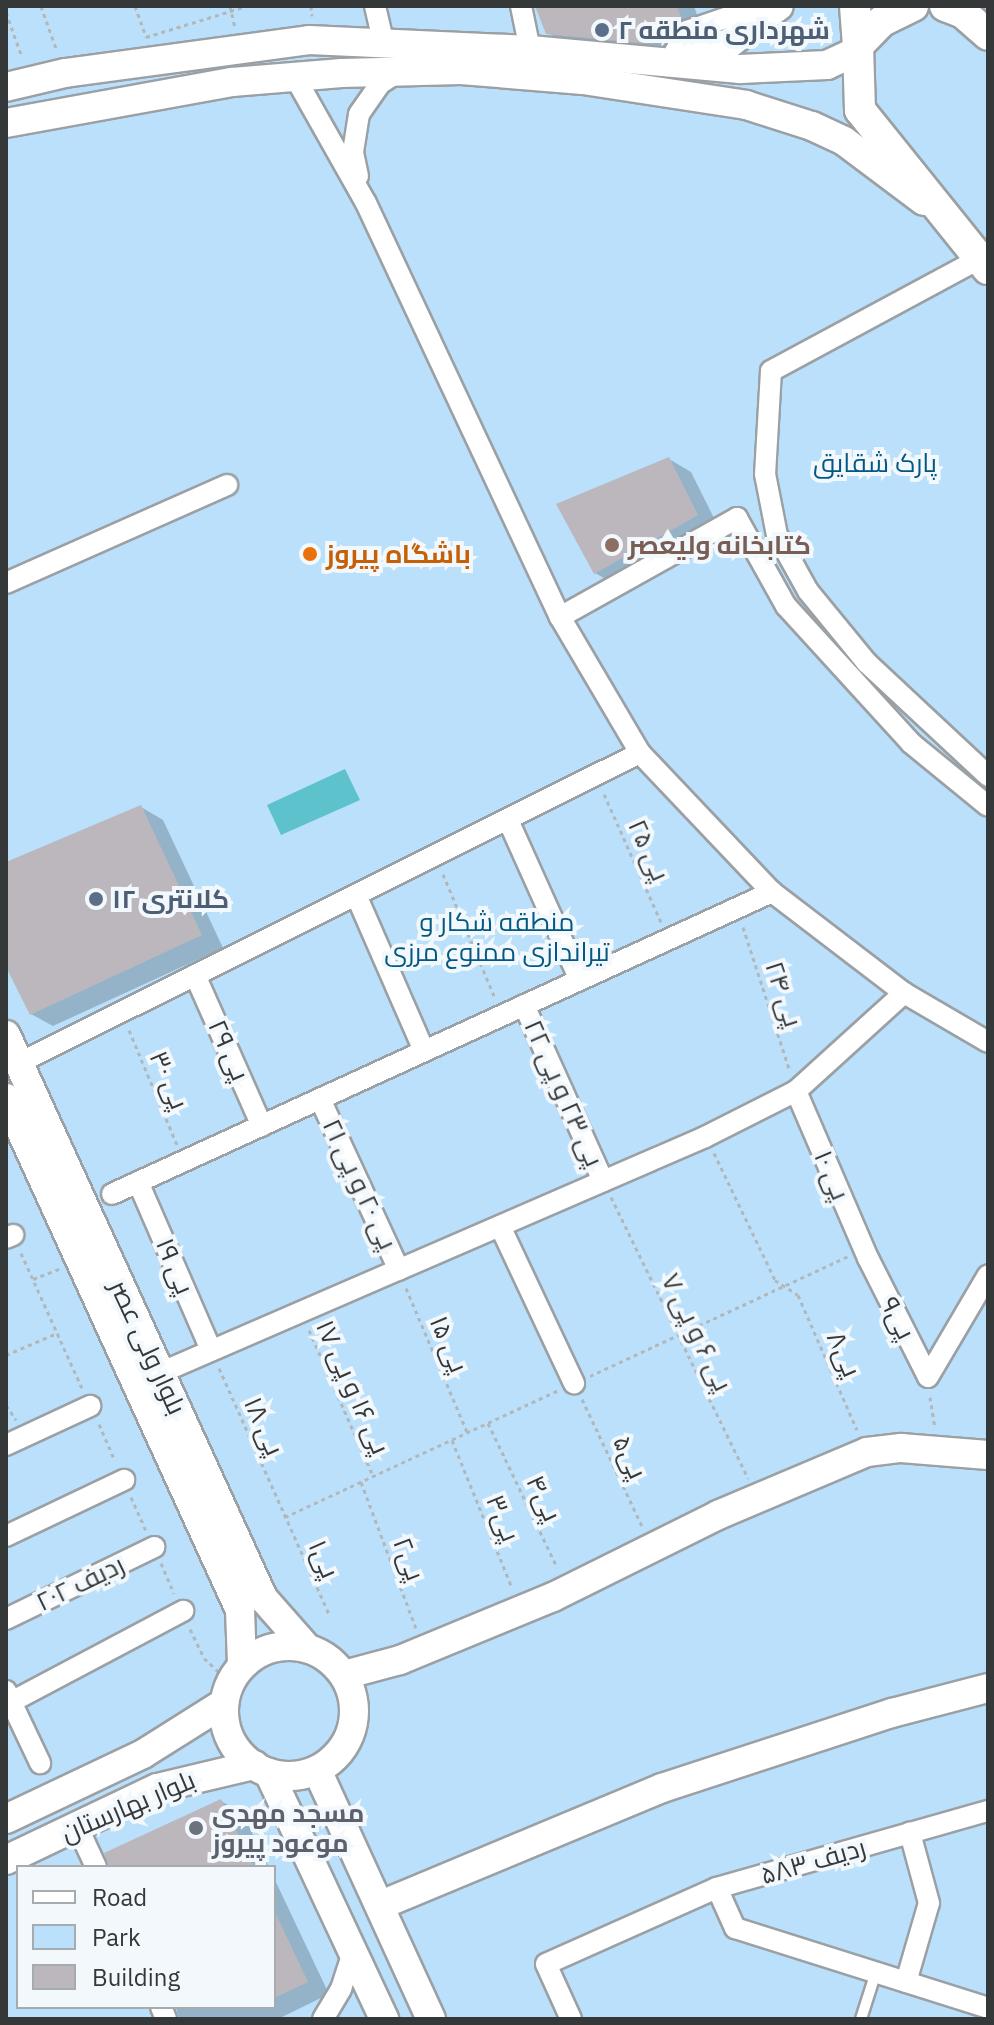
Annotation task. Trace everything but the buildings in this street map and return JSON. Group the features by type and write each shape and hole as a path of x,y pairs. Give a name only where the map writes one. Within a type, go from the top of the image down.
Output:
{"main road":[{"path":"855,6 858,48 856,97 865,123 984,264"},
{"path":"858,48 882,21 913,6"}],"street":[{"path":"375,6 383,41"},
{"path":"521,6 530,50"},
{"path":"664,90 669,62 687,31 731,16 744,6"},
{"path":"669,62 730,43 779,6"},
{"path":"14,80 257,45 383,41 779,69 827,65 858,48"},
{"path":"6,123 232,82 398,72 461,70 664,90 746,105 812,126 844,141 945,217"},
{"path":"366,203 353,133 368,97 398,72"},
{"path":"296,79 366,203 417,322 560,617 640,753 772,892 904,993 988,1042"},
{"path":"984,264 771,371 765,474 777,535 808,591 867,663 988,776"},
{"path":"6,583 227,485"},
{"path":"560,617 737,518 786,606 911,743 988,806"},
{"path":"19,1063 640,753"},
{"path":"508,820 580,980"},
{"path":"112,1194 772,892"},
{"path":"356,895 424,1051"},
{"name":"پی ۲۹","path":"195,975 262,1126"},
{"path":"160,1373 705,1137 796,1091 904,993"},
{"name":"پی ۲۳ و پی ۲۲","path":"524,1005 603,1181"},
{"name":"بلوار ولی عصر","path":"6,1035 263,1598 307,1648"},
{"name":"پی ۱۰","path":"796,1091 868,1258"},
{"name":"بلوار ولی عصر","path":"6,1098 240,1610 232,1684"},
{"name":"پی ۲۰ و پی ۲۱","path":"320,1099 399,1270"},
{"name":"پی ۱۹","path":"138,1182 211,1350"},
{"path":"500,1226 574,1383"},
{"name":"پی۹","path":"868,1258 928,1377"},
{"path":"928,1377 988,1275"},
{"path":"6,1445 90,1406"},
{"path":"349,1688 412,1655 567,1590 652,1547 867,1452 937,1449 988,1455"},
{"path":"6,1536 124,1480"},
{"name":"ردیف ۲۰۲","path":"6,1619 154,1547"},
{"path":"40,1763 9,1696 183,1611"},
{"path":"261,1769 301,1775 317,1770 339,1753 352,1729 349,1688 307,1648 272,1647 232,1684 226,1727 236,1749 261,1769 384,2019"},
{"name":"بلوار بهارستان","path":"6,1819 143,1754 232,1684"},
{"path":"381,1905 662,1788 892,1713 988,1688"},
{"name":"بلوار بهارستان","path":"6,1860 157,1788 261,1769"},
{"path":"317,1770 431,2019"},
{"name":"ردیف ۵۸۳","path":"571,2019 546,1964 717,1888 988,1811"},
{"path":"77,1826 95,1865"},
{"path":"906,1982 929,1903 910,1833"},
{"path":"717,1888 735,1928 988,2008"},
{"path":"323,2019 341,1989 352,1955"}],"lane":[{"path":"861,2019 876,1972"}],"path":[{"path":"41,6 65,73"},
{"path":"135,6 146,37 247,6"},
{"path":"6,12 14,80"},
{"name":"پی ۲۵","path":"596,775 669,939"},
{"path":"436,856 502,1015"},
{"name":"پی ۲۴","path":"737,907 796,1091"},
{"name":"پی ۳۰","path":"121,1012 184,1161"},
{"name":"پی۸","path":"705,1137 775,1280 798,1295 867,1452"},
{"name":"پی ۶ و پی ۷","path":"603,1181 758,1499"},
{"path":"10,1236 204,1658 232,1684"},
{"name":"پی ۱۵","path":"399,1270 467,1433"},
{"name":"پی ۱۶ و پی ۱۷","path":"301,1312 373,1476"},
{"path":"6,1355 57,1333"},
{"name":"پی ۱۸","path":"211,1350 285,1517"},
{"path":"928,1377 937,1449"},
{"name":"پی۵","path":"574,1383 652,1547"},
{"path":"6,1405 18,1423"},
{"name":"پی۴","path":"488,1423 567,1590"},
{"name":"پی۳","path":"452,1440 521,1609"},
{"name":"پی۲","path":"361,1482 412,1655"},
{"name":"پی۱","path":"285,1517 330,1616"}],"green space":[{"name":"منطقه شکار و تیراندازی ممنوع مرزی","path":"6,6 988,6 988,2019 6,2019"}],"shaded area":[{"path":"345,769 360,800 281,835 267,805"}],"place":[{"name":"شهرداری منطقه ۲","path":"602,30"},
{"name":"کتابخانه ولیعصر","path":"612,545"},
{"name":"باشگاه پیروز","path":"310,554"},
{"name":"کلانتری ۱۲","path":"96,899"},
{"name":"مسجد مهدی موعود پیروز","path":"196,1828"}],"park label":[{"name":"پارک شقایق","path":"875,463"}]}
